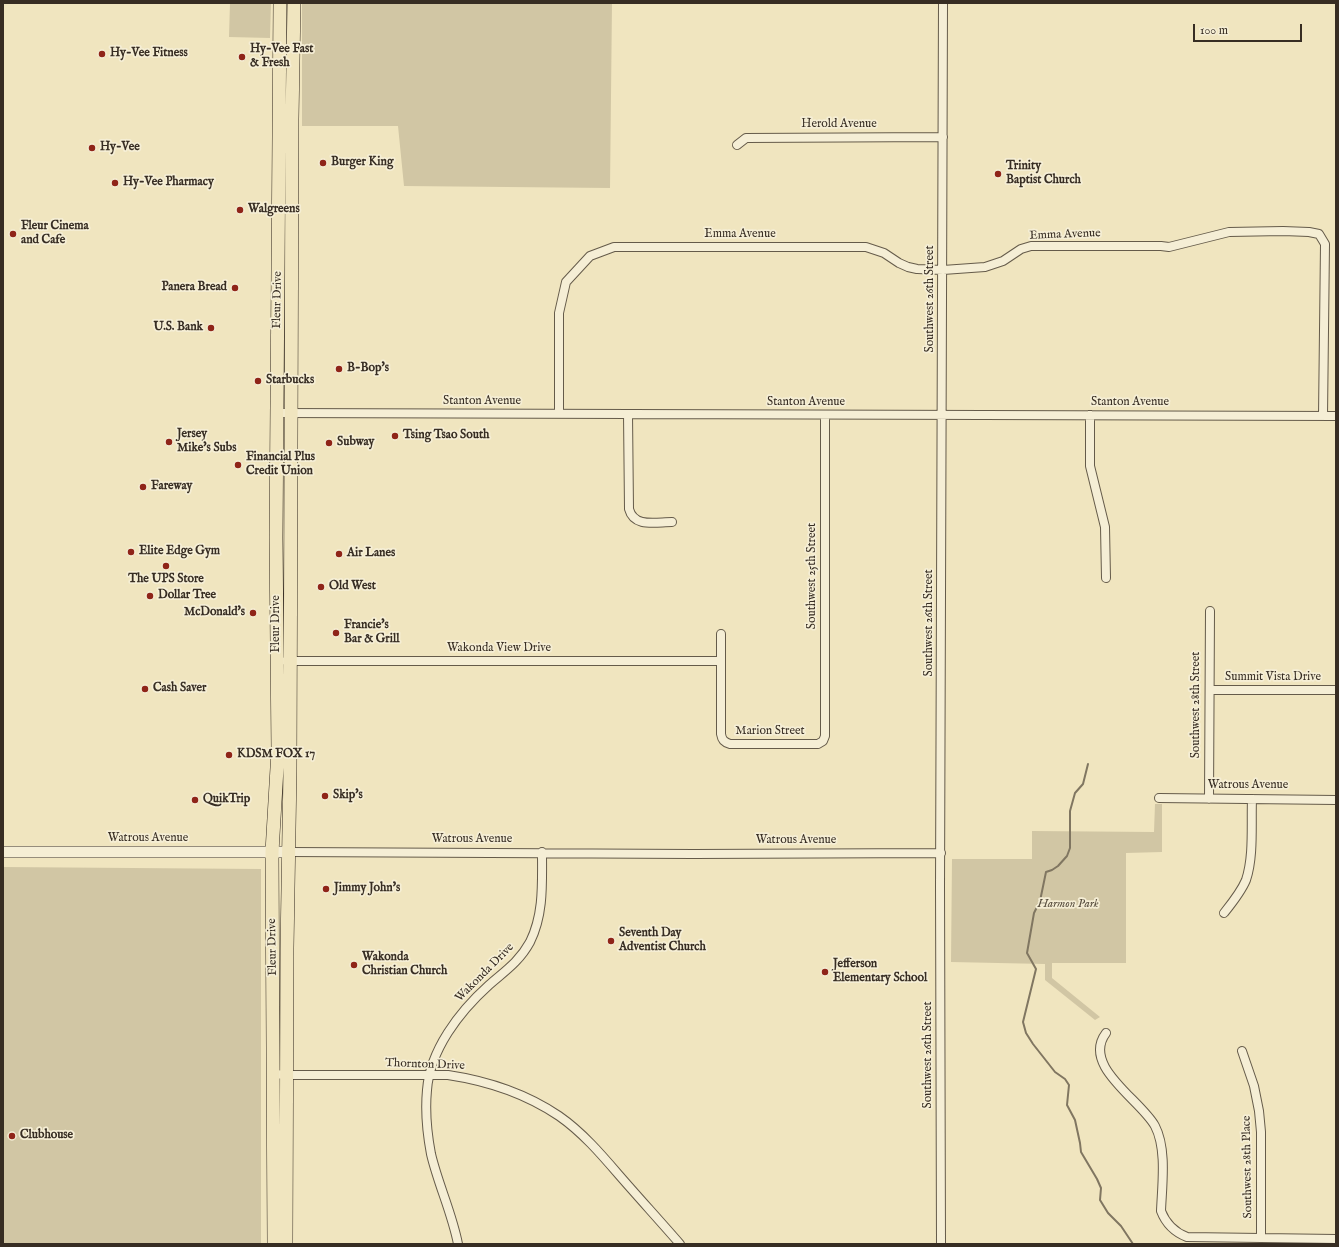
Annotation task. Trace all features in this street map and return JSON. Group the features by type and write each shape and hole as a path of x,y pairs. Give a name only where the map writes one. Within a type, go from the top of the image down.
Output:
{"main road":[{"name":"Fleur Drive","path":"280,3 276,413 278,751 272,852 286,1244"},
{"name":"Fleur Drive","path":"274,1244 280,1075 287,948 289,852 291,661 292,119 294,3"}],"street":[{"name":"Southwest 26th Street","path":"941,1244 943,3"},
{"name":"Herold Avenue","path":"737,145 746,138 943,137"},
{"name":"Emma Avenue","path":"559,414 559,313 566,282 590,256 614,247 866,247 884,253 908,267 917,269 943,270 985,268 1003,261 1021,249 1035,246 1169,247 1229,232 1303,231 1319,234 1324,244 1323,416"},
{"name":"Stanton Avenue","path":"276,413 1336,416"},
{"path":"628,414 630,514 635,520 641,522 672,522"},
{"name":"Southwest 25th Street","path":"825,415 825,736"},
{"path":"1090,415 1090,466 1105,527 1106,578"},
{"name":"Southwest 28th Street","path":"1209,799 1210,611"},
{"path":"721,634 721,661"},
{"name":"Wakonda View Drive","path":"277,661 721,661"},
{"name":"Marion Street","path":"721,661 721,734 722,739 726,743 818,744 823,741 825,736"},
{"name":"Summit Vista Drive","path":"1210,690 1336,690"},
{"name":"Watrous Avenue","path":"1159,798 1336,800"},
{"path":"1224,913 1238,895 1245,881 1249,865 1252,799"},
{"name":"Watrous Avenue","path":"3,852 542,852 686,854 941,853"},
{"name":"Wakonda Drive","path":"458,1244 432,1154 428,1132 427,1096 430,1075 441,1046 462,1013 485,989 511,968 525,950 541,908 542,852"},
{"path":"1106,1033 1101,1040 1100,1046 1100,1055 1104,1067 1111,1077 1147,1114 1155,1126 1160,1139 1162,1153 1161,1211 1164,1219 1171,1228 1187,1237 1336,1239"},
{"name":"Southwest 28th Place","path":"1242,1051 1254,1086 1259,1111 1261,1132 1261,1238"},
{"name":"Thornton Drive","path":"280,1075 448,1075 472,1079 518,1093 559,1116 578,1131 595,1148 680,1244"}],"green space":[{"path":"230,3 271,3 270,38 229,37"},
{"path":"302,3 612,3 610,188 404,186 398,126 302,126"},
{"name":"Harmon Park","path":"1155,804 1162,804 1162,852 1126,853 1126,963 1052,963 1052,978 1100,1017 1095,1020 1045,980 1045,964 951,962 952,859 1032,859 1032,831 1154,832"},
{"path":"3,867 261,869 261,1244 3,1244"}],"waterway":[{"path":"1088,764 1083,784 1075,793 1070,811 1070,848 1067,856 1058,866 1046,872 1040,901 1034,913 1027,953 1036,969 1023,1022 1026,1033 1033,1044 1055,1072 1065,1079 1069,1085 1067,1105 1075,1120 1081,1152 1101,1188 1100,1200 1108,1213 1121,1226 1133,1244"}],"place":[{"name":"Hy-Vee Fitness","path":"102,54"},
{"name":"Hy-Vee Fast & Fresh","path":"242,57"},
{"name":"Hy-Vee","path":"92,148"},
{"name":"Burger King","path":"323,163"},
{"name":"Trinity Baptist Church","path":"998,174"},
{"name":"Hy-Vee Pharmacy","path":"115,183"},
{"name":"Walgreens","path":"240,210"},
{"name":"Fleur Cinema and Cafe","path":"13,234"},
{"name":"Panera Bread","path":"235,288"},
{"name":"U.S. Bank","path":"211,328"},
{"name":"B-Bop's","path":"339,369"},
{"name":"Starbucks","path":"258,381"},
{"name":"Tsing Tsao South","path":"395,436"},
{"name":"Jersey Mike's Subs","path":"169,442"},
{"name":"Subway","path":"329,443"},
{"name":"Financial Plus Credit Union","path":"238,465"},
{"name":"Fareway","path":"143,487"},
{"name":"Elite Edge Gym","path":"131,552"},
{"name":"Air Lanes","path":"339,554"},
{"name":"The UPS Store","path":"166,566"},
{"name":"Old West","path":"321,587"},
{"name":"Dollar Tree","path":"150,596"},
{"name":"McDonald's","path":"253,613"},
{"name":"Francie's Bar & Grill","path":"336,633"},
{"name":"Cash Saver","path":"145,689"},
{"name":"KDSM FOX 17","path":"229,755"},
{"name":"Skip's","path":"325,796"},
{"name":"QuikTrip","path":"195,800"},
{"name":"Jimmy John's","path":"326,889"},
{"name":"Seventh Day Adventist Church","path":"611,941"},
{"name":"Wakonda Christian Church","path":"354,965"},
{"name":"Jefferson Elementary School","path":"825,972"},
{"name":"Clubhouse","path":"12,1136"}]}
